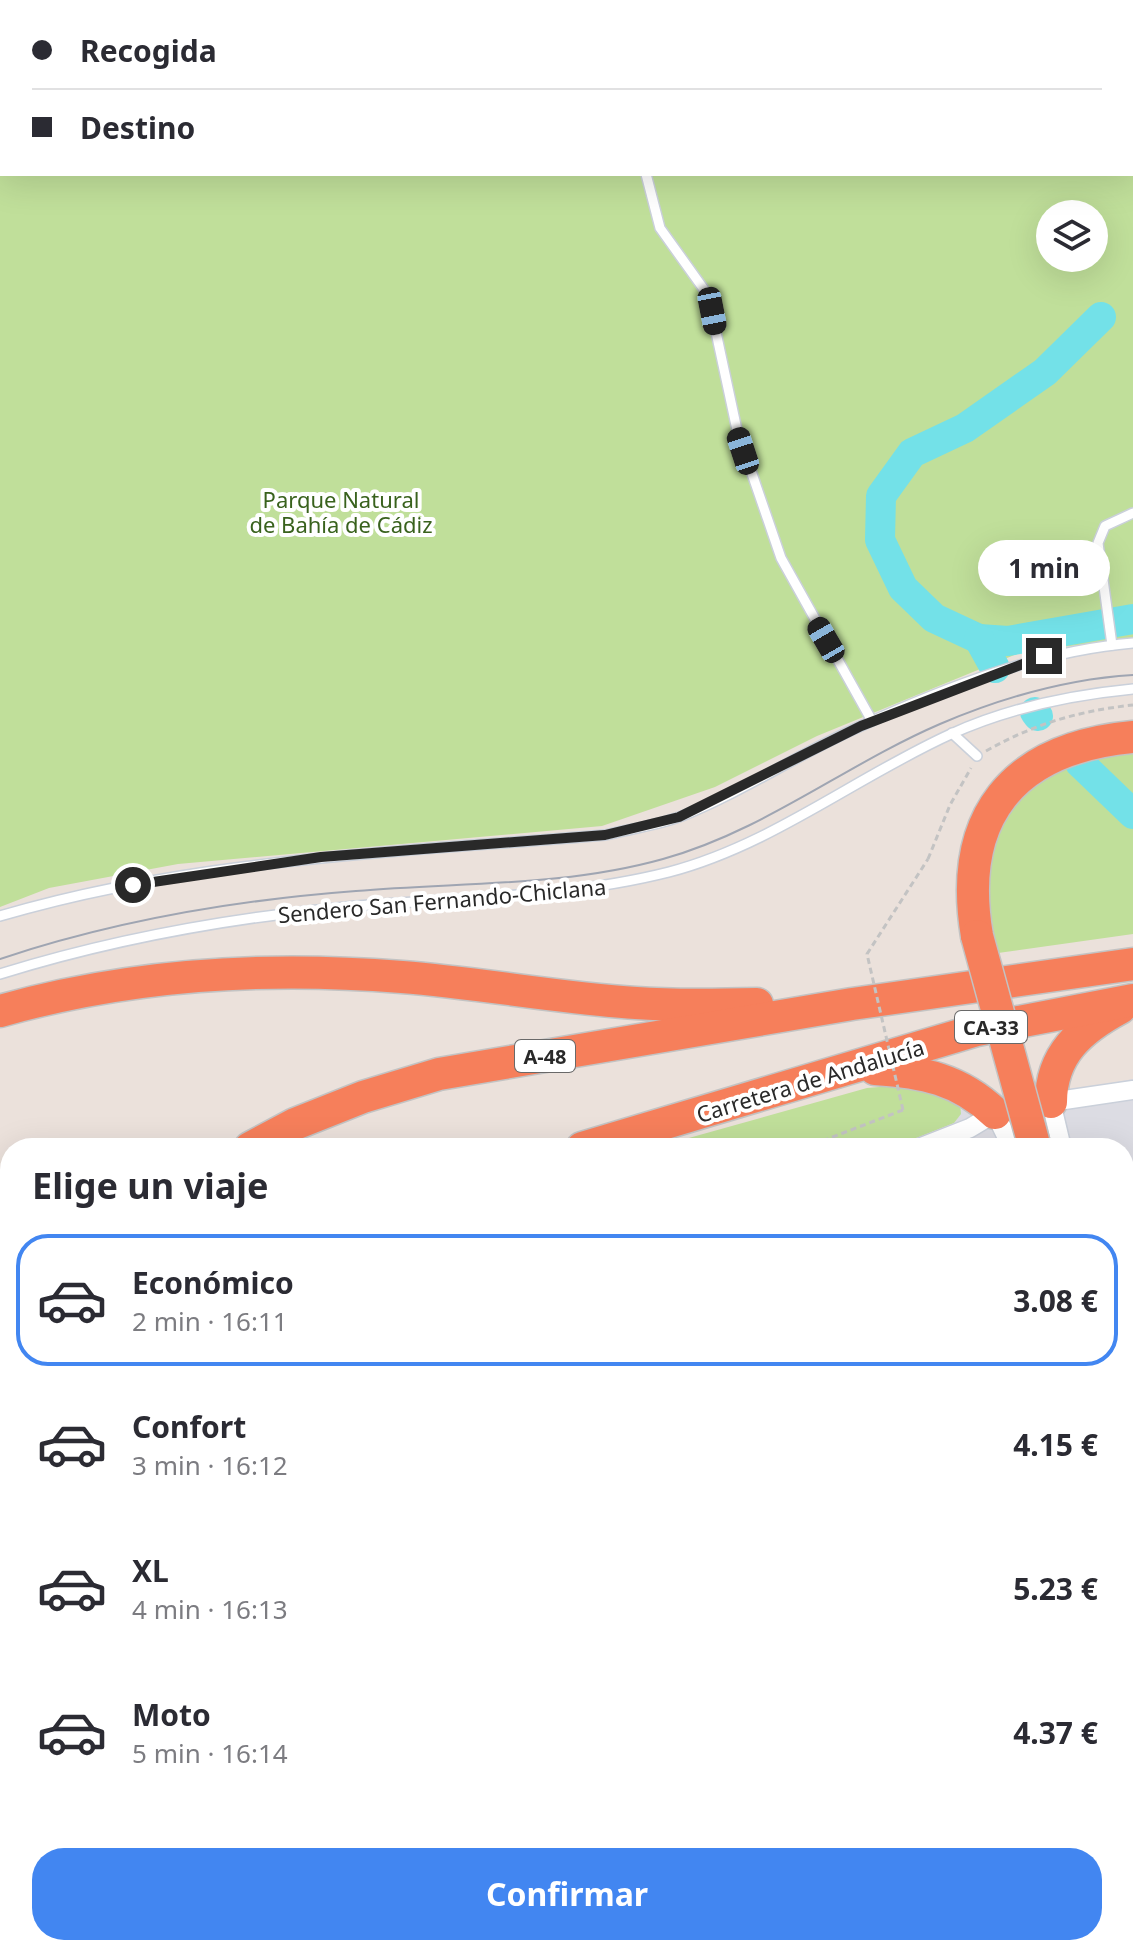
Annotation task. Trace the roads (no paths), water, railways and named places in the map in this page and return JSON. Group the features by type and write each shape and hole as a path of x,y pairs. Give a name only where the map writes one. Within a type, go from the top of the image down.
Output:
{"highway":[{"path":"1032,1138 977,936 970,897 971,864 979,836 998,803 1032,767 1075,746 1133,737"},
{"name":"CA-33","path":"852,1004 1133,964"},
{"path":"0,1011 45,999 132,983 229,974 305,972 401,977 638,1003 852,1004"},
{"path":"1051,1102 1051,1085 1061,1056 1074,1039 1094,1023 1133,1001"},
{"name":"Carretera de Andalucía","path":"616,1138 977,1030 1133,1001"},
{"name":"A-48","path":"269,1138 363,1097 439,1074 852,1004"},
{"path":"852,1068 922,1072 941,1077 963,1087 995,1113"}],"street":[{"path":"1060,1138 1051,1102 1133,1090"},
{"path":"944,1138 995,1113 1007,1138"}],"lane":[{"path":"647,176 660,228 708,295 737,430 781,558 872,721"},
{"path":"1112,645 1098,543 1105,526 1133,513"},
{"path":"0,916 54,900 246,866 605,835 679,817 872,721 1044,656 1133,643"},
{"name":"Sendero San Fernando-Chiclana","path":"0,974 111,944 251,918 599,888 673,871 788,824 952,733 1023,708 1133,689"},
{"path":"952,733 977,756"}],"waterway":[{"path":"1101,317 1045,372 965,428 912,453 881,496 880,540 903,588 934,618 979,639 1008,641 1133,619"},
{"path":"979,639 995,668"},
{"path":"1035,712 1038,716"},
{"path":"1080,763 1133,814"}],"tram line":[{"path":"0,959 131,923 221,906 356,891 587,875 663,859 736,832 940,724 1010,698 1059,685 1133,675"}],"park label":[{"name":"Parque Natural de Bahía de Cádiz","path":"341,512"}]}
